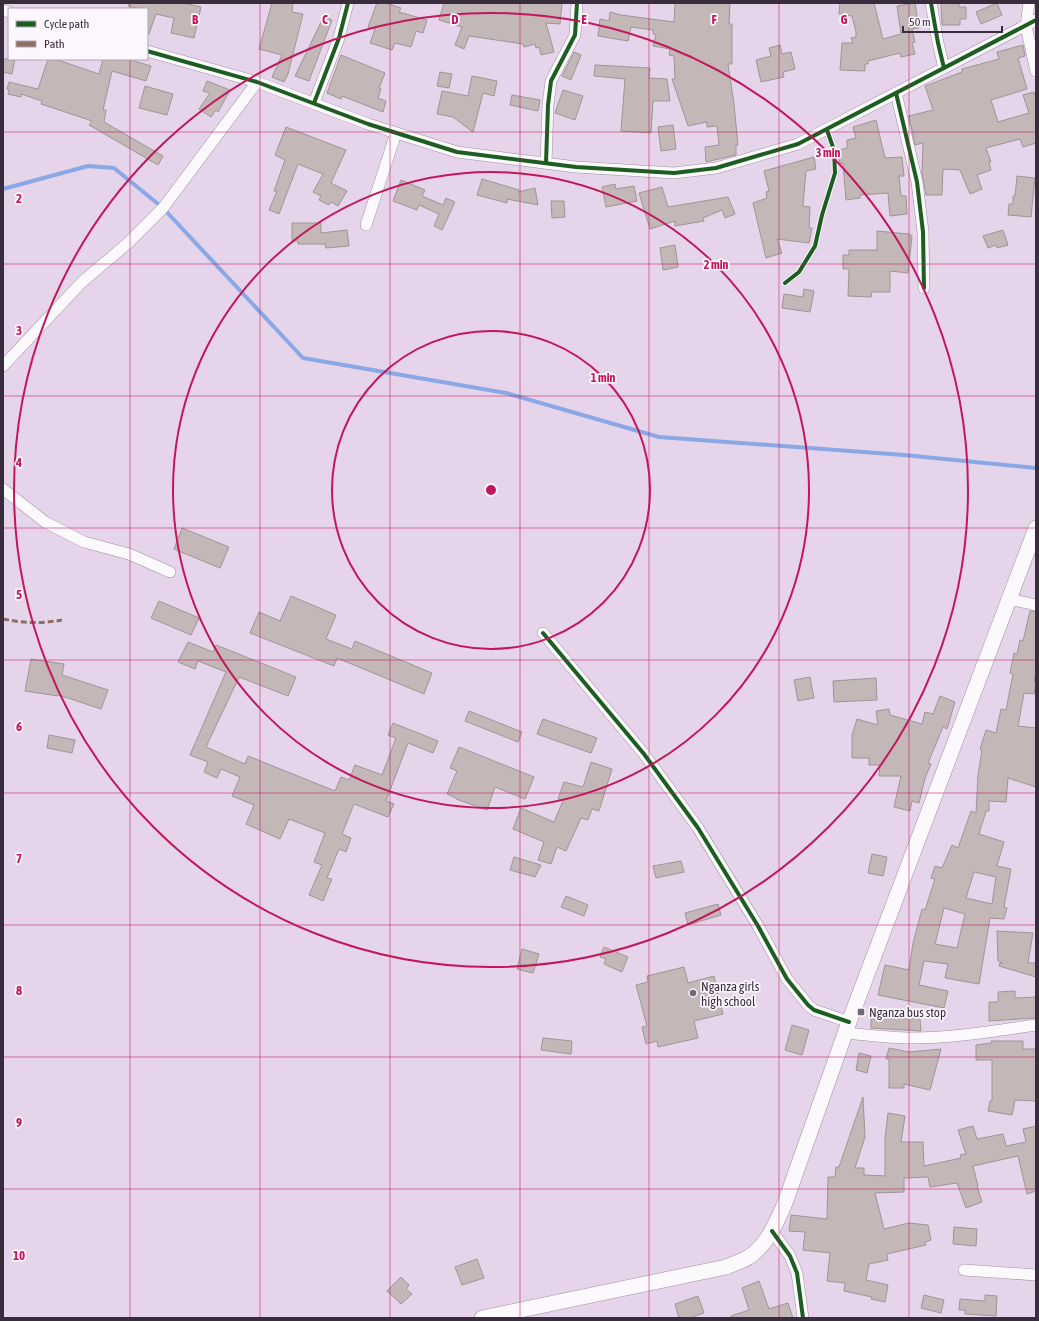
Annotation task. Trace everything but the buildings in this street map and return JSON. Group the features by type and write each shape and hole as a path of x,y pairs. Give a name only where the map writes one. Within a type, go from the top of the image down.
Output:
{"main road":[{"path":"482,1318 726,1267 748,1257 761,1247 772,1232 786,1203 848,1028 1036,528"}],"street":[{"path":"314,103 339,38 348,3"},
{"path":"546,163 548,105 551,81 575,35 577,3"},
{"path":"931,3 944,68"},
{"path":"1029,3 1036,71"},
{"path":"148,51 258,82 396,133 457,152 576,167 674,173 716,168 798,144 1031,23"},
{"path":"3,366 82,282 128,243 163,208 258,82"},
{"path":"896,93 917,182 924,232 924,288"},
{"path":"366,225 396,133"},
{"path":"3,489 45,522 84,542 128,554 170,572"},
{"path":"1010,599 1036,605"},
{"path":"543,633 644,754 698,828 758,926 787,979 808,1005 814,1010 848,1028 909,1038 934,1038 1036,1025"},
{"path":"772,1232 790,1256 797,1273 803,1318"},
{"path":"964,1270 1036,1274"}],"waterway":[{"path":"3,189 88,166 114,168 163,208 303,358 506,393 659,437 904,455 1036,468"}],"marked path":[{"path":"3,619 32,622 62,620"}],"cycle path":[{"path":"314,103 339,38 348,3"},
{"path":"546,163 548,105 551,81 575,35 577,3"},
{"path":"931,3 944,68"},
{"path":"148,51 257,82 368,124 457,152 576,167 674,173 716,168 798,144 1036,20"},
{"path":"896,93 917,182 923,232 924,288"},
{"path":"785,283 799,272 815,246 822,215 835,173 834,150 827,130"},
{"path":"543,633 644,754 698,828 758,926 787,979 808,1005 814,1010 849,1022"},
{"path":"772,1231 790,1256 797,1273 803,1318"}],"place":[{"name":"Nganza girls high school","path":"693,993"},
{"name":"Nganza bus stop","path":"861,1012"}]}
